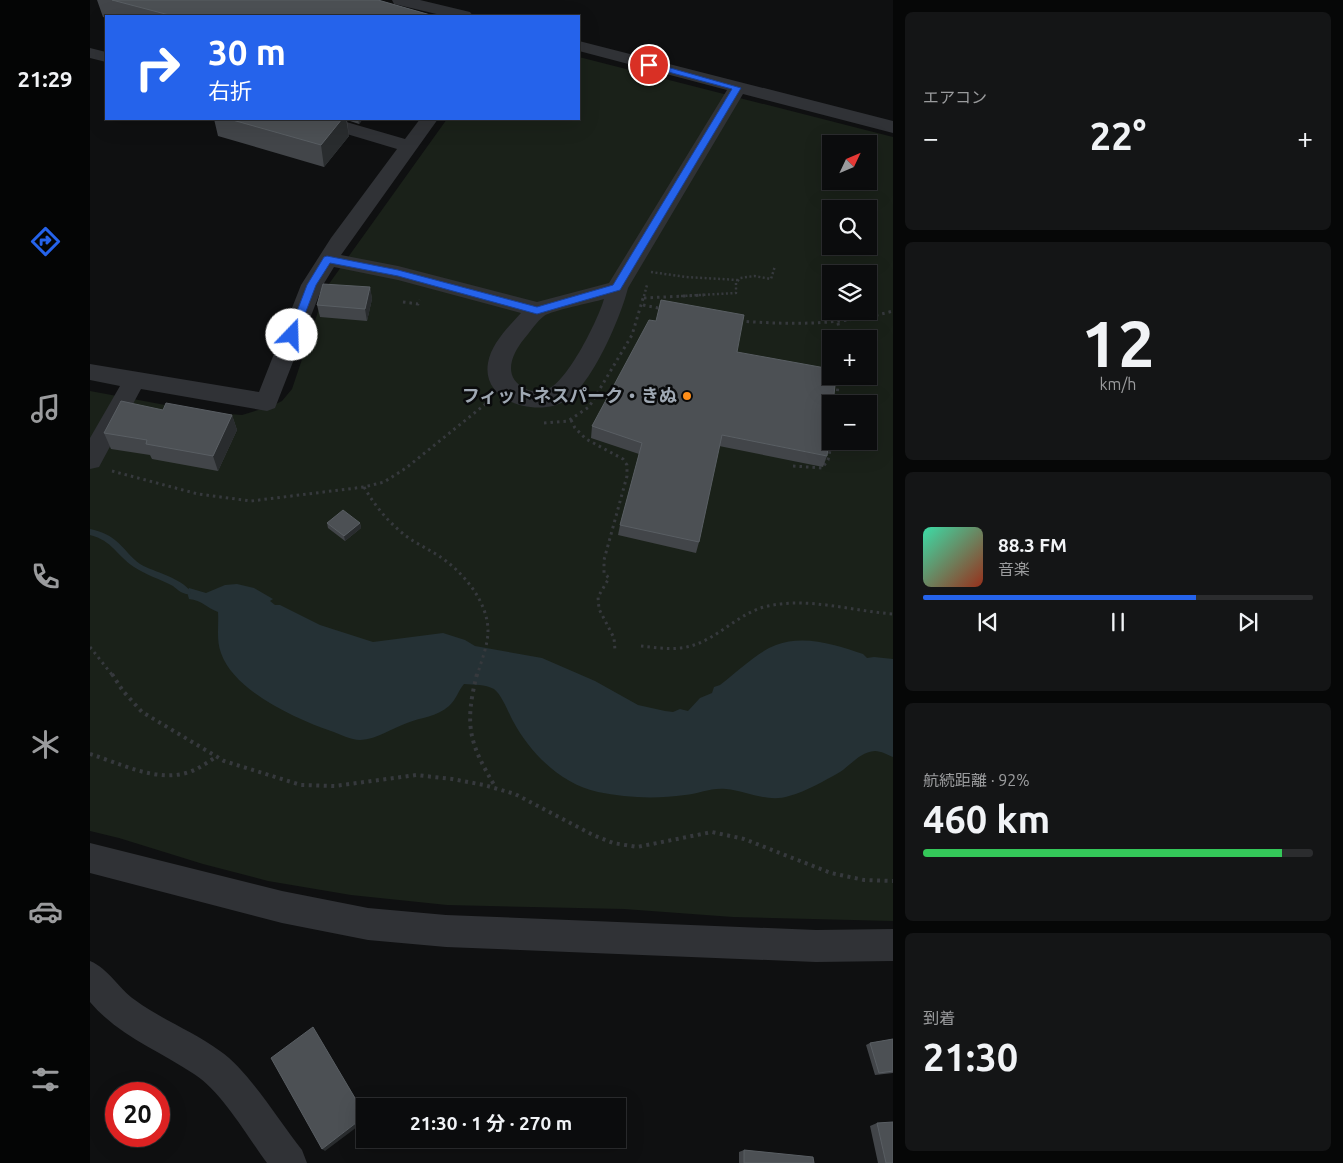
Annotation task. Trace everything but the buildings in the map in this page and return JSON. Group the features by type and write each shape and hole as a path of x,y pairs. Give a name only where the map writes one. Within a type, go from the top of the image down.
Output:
{"street":[{"path":"400,0 460,15 468,0"},
{"path":"580,46 737,88 893,126"},
{"path":"90,53 105,57"},
{"path":"617,288 545,308 512,341 499,364 500,378 512,392 525,398 544,400 558,395 567,387 601,332 612,309 617,288 737,88"},
{"path":"320,120 410,146"},
{"path":"90,372 267,402 312,285 327,259 428,120"},
{"path":"327,259 398,273 545,308 567,306 581,310 592,318 601,332"},
{"path":"99,465 136,380"},
{"path":"90,858 282,907 368,924 446,931 816,946 893,945"},
{"path":"90,977 115,1006 138,1023 207,1062 224,1076 289,1163"}],"path":[{"path":"651,272 686,277 738,280 754,276 771,279 774,266"},
{"path":"644,298 736,293 736,283 738,280"},
{"path":"643,305 670,310"},
{"path":"736,321 808,326 868,318 893,311"},
{"path":"838,323 839,330"},
{"path":"99,465 188,491 233,500 252,501 364,488 384,482 406,468 489,402"},
{"path":"572,420 575,429 585,440 623,460 627,465 627,476 604,560 604,573 609,578 598,598 599,609 614,638 615,650"},
{"path":"793,466 819,470 825,468 828,464 830,450"},
{"path":"364,488 380,512 412,541 451,565 467,581 480,600 487,620 487,639 469,718 470,733 476,752 496,788"},
{"path":"642,646 680,648 700,643 751,611 787,603 893,614"},
{"path":"90,647 142,712 224,761 301,785 335,786 416,775 452,779 515,794 612,843 637,847 712,832 744,839 831,873 864,880 893,881"},
{"path":"90,754 114,760 139,770 166,775 182,775 196,770 217,756"}],"shaded area":[{"name":"フィットネスパーク・きぬ","path":"580,57 893,137 893,921 733,917 624,909 447,905 351,895 268,881 90,831 90,391 203,412 242,415 282,401 292,389 326,288 446,120 580,120"},
{"path":"237,584 254,588 273,599 270,601 275,605 280,605 320,625 373,642 443,633 465,640 475,646 542,658 595,681 638,705 673,712 680,709 688,711 700,698 712,693 714,687 720,685 754,658 769,648 787,642 798,640 820,642 863,654 867,658 893,659 893,757 882,752 870,752 822,782 781,798 721,789 664,797 630,797 609,794 584,788 548,766 520,733 502,699 494,689 487,686 464,684 451,704 444,710 373,738 353,739 317,726 268,702 239,680 228,667 219,648 218,612 189,599 187,592 189,588 206,593 225,585"}],"waterway":[{"path":"90,532 99,534 112,542 138,566 187,592"}],"place":[{"name":"フィットネスパーク・きぬ","path":"687,396"}],"route":[{"path":"292,335 312,285 327,259 398,273 537,310 617,288 716,120 737,88 649,65"}]}
